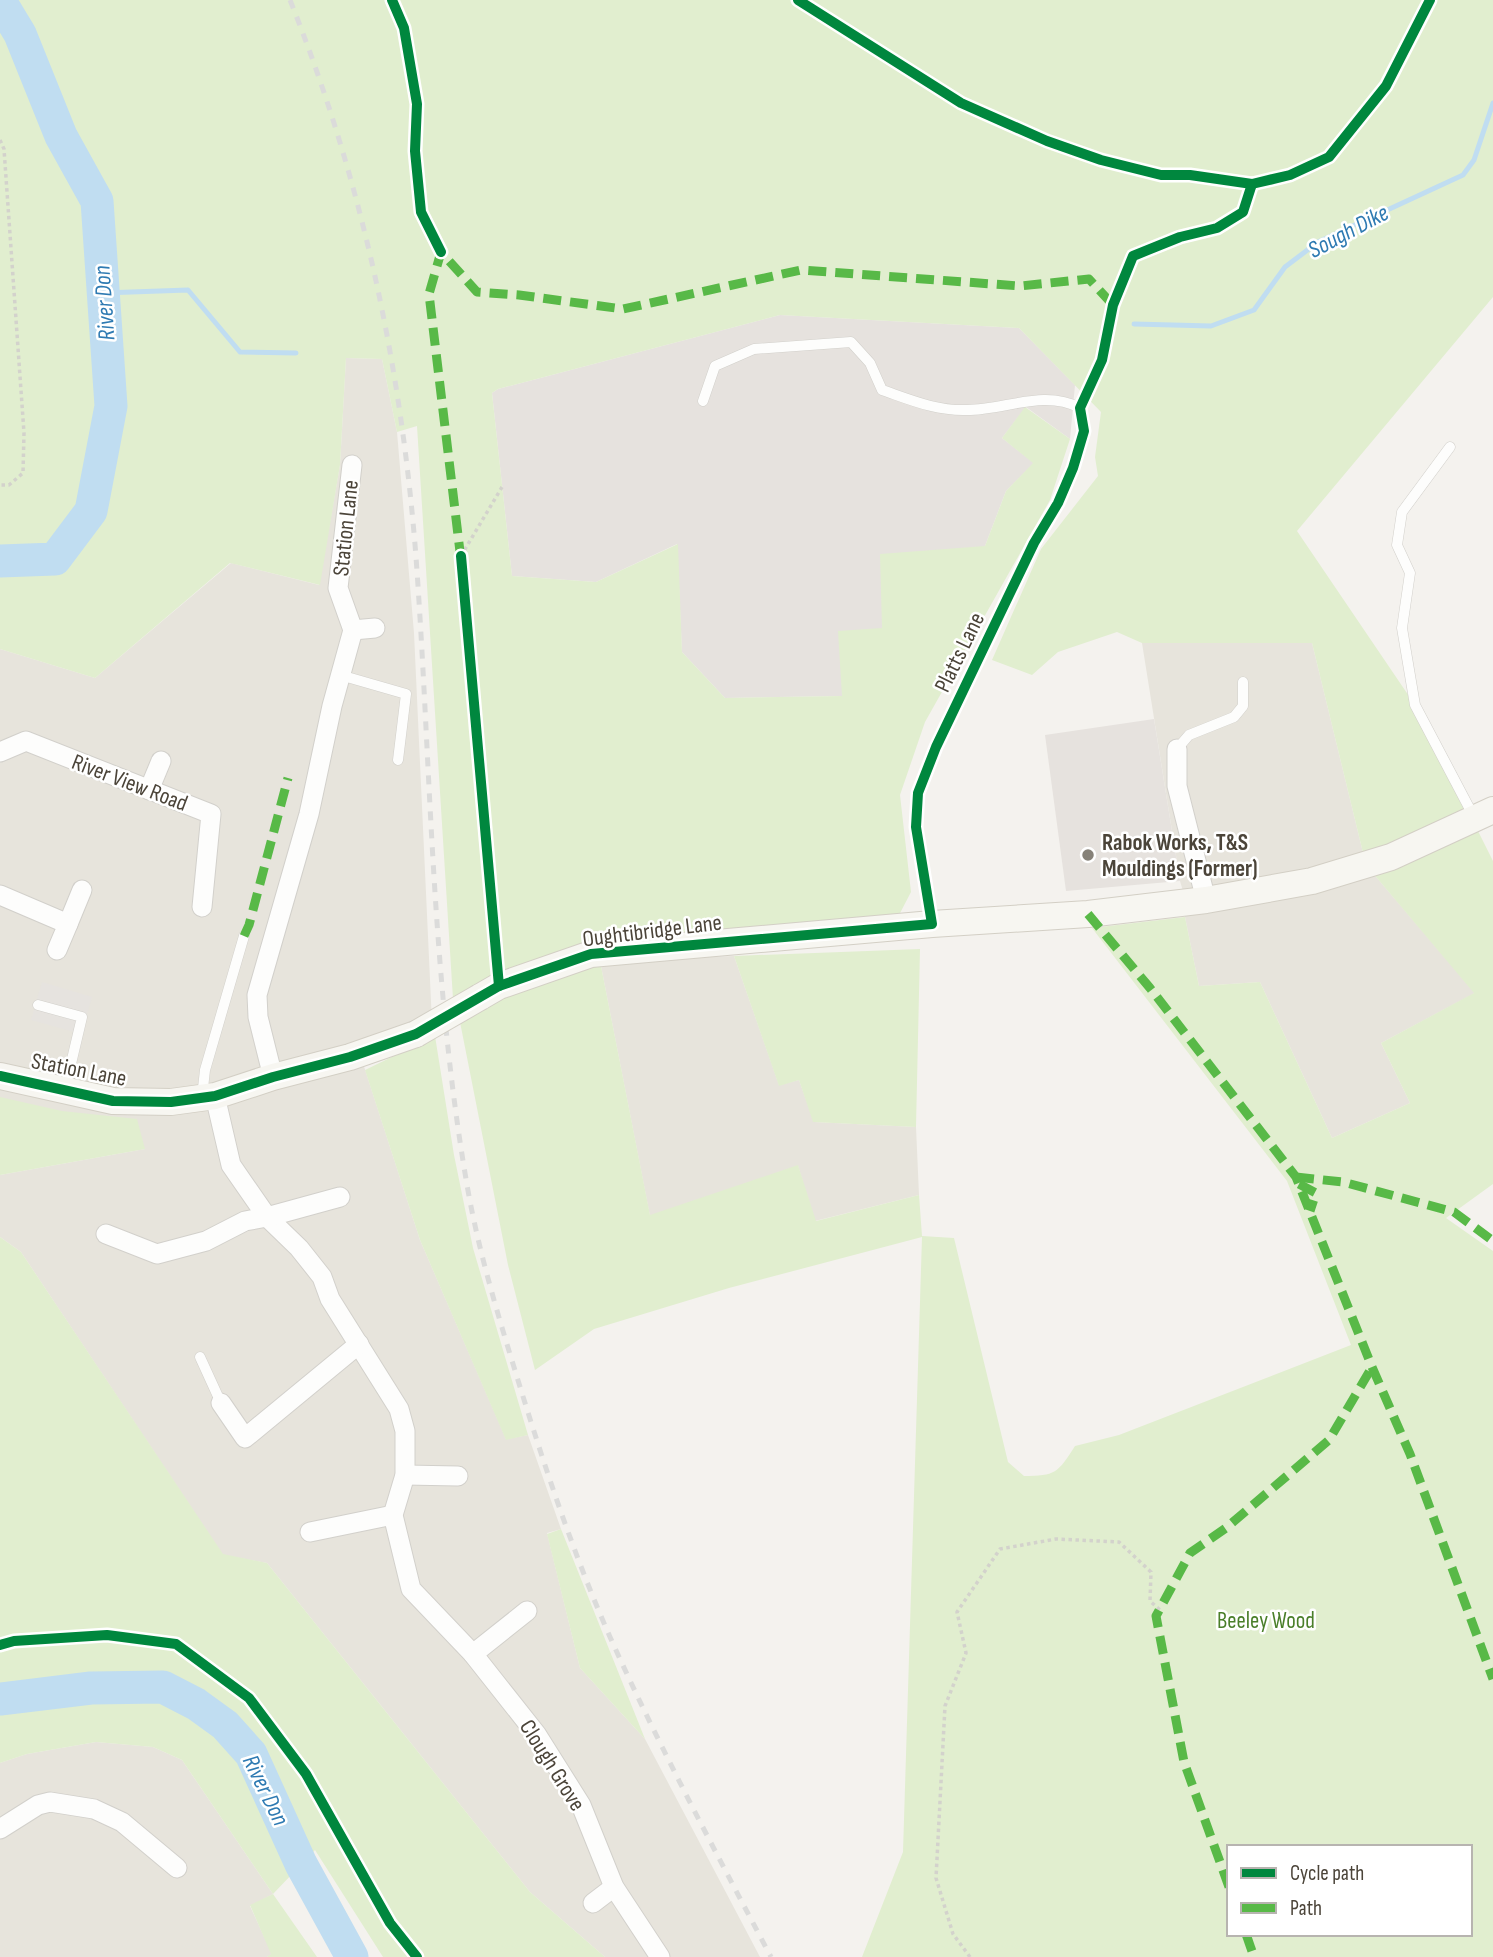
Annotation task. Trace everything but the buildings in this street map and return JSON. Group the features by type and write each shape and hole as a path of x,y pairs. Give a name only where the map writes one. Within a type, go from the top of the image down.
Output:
{"street":[{"name":"Station Lane","path":"352,465 338,588 353,630"},
{"path":"273,1077 258,1017 257,995 309,814 340,675 353,630 375,628"},
{"name":"River View Road","path":"0,752 26,741 211,814 202,907"},
{"path":"1177,749 1177,786 1206,900"},
{"path":"149,790 161,761"},
{"name":"Oughtibridge Lane","path":"273,1077 350,1057 416,1034 499,986 591,954 932,923 1088,914 1206,900 1312,881 1391,857 1483,814"},
{"path":"57,950 82,891"},
{"path":"0,895 68,923"},
{"name":"Station Lane","path":"0,1076 113,1101 171,1102 209,1097 273,1077"},
{"path":"209,1097 231,1166 267,1217 299,1248 322,1277 330,1299 399,1409 405,1431 405,1475 393,1515 310,1532"},
{"path":"106,1234 157,1254 206,1241 245,1221 340,1197"},
{"path":"221,1403 245,1438 359,1344"},
{"path":"405,1475 458,1476"},
{"name":"Clough Grove","path":"393,1515 411,1589 473,1654 537,1735 581,1805 614,1887 660,1957"},
{"path":"473,1654 527,1611"},
{"path":"0,1829 38,1805 50,1802 94,1810 122,1822 177,1868"},
{"path":"593,1903 614,1887"}],"lane":[{"path":"703,401 715,366 754,349 851,342 870,363 882,390 936,409 969,410 1047,399 1080,408 1102,360 1113,305 1133,256"},
{"name":"Platts Lane","path":"932,923 916,827 918,793 936,747 1034,543 1058,503 1068,480 1084,431 1080,408"},
{"path":"1450,447 1402,512 1397,545 1410,573 1402,628 1415,705 1483,814"},
{"path":"340,675 406,694 398,760"},
{"path":"1177,749 1189,735 1234,717 1242,706 1242,682"},
{"path":"209,1097 205,1070 244,936"},
{"path":"38,1005 82,1017 65,1089"},
{"path":"200,1357 221,1403"}],"path":[{"path":"0,140 4,149 24,433 23,473 9,485 0,485"},
{"path":"461,556 502,487"},
{"path":"970,1957 953,1934 936,1878 945,1706 966,1653 957,1612 1000,1549 1056,1539 1119,1542 1152,1572 1150,1601 1160,1610"}],"shaded area":[{"path":"780,315 1019,328 1075,385 1070,439 1026,407 1002,438 1034,463 1006,491 985,546 882,629 842,696 725,698 682,652 677,544 596,582 512,576 492,393 498,389"},
{"path":"346,358 382,359 397,432 414,633 432,1023 360,1054 420,1240 506,1439 528,1435 561,1529 547,1533 580,1668 645,1739 760,1957 605,1957 530,1892 267,1563 223,1555 21,1252 0,1237 0,1175 145,1149 0,1168 0,649 95,678 231,563 319,585 340,465"},
{"path":"1142,643 1312,643 1366,865 1475,993 1381,1043 1410,1103 1332,1138 1260,982 1199,986 1185,917 1186,901 1180,881"},
{"path":"1154,719 1180,881 1066,891 1045,735"},
{"path":"734,956 779,1085 799,1080 814,1122 916,1127 919,1195 815,1221 798,1166 650,1216 600,961"},
{"path":"42,982 92,997 81,1034 31,1020"},
{"path":"96,1742 153,1747 182,1760 273,1894 250,1906 272,1954 267,1957 0,1957 0,1763 27,1754"}],"green space":[{"name":"Beeley Wood","path":"0,0 1493,0 1493,297 1297,531 1415,705 1493,861 1493,1184 1446,1218 1493,1251 1493,1957 862,1957 903,1852 922,1237 729,1288 594,1329 535,1370 508,1265 460,1022 501,996 600,961 650,1215 798,1165 816,1221 919,1195 922,1236 954,1238 1008,1462 1024,1476 1055,1471 1075,1446 1119,1435 1351,1345 1287,1181 1092,928 1185,917 1199,986 1260,982 1332,1138 1410,1103 1381,1043 1474,993 1366,865 1312,643 1142,643 1117,632 1058,652 1032,675 992,660 1041,549 1098,476 1095,457 1101,412 1019,328 780,315 498,389 492,393 512,576 596,582 678,544 682,652 725,698 842,696 838,631 882,628 880,554 985,546 1006,491 1033,463 1002,438 1025,407 1070,439 1050,500 925,722 900,795 911,892 898,917 594,943 453,999 417,426 397,432 382,359 346,358 340,465 320,585 230,563 95,678 0,649"},
{"path":"920,949 916,1127 813,1122 799,1080 779,1086 734,956"},
{"path":"435,1036 454,1155 473,1248 528,1435 506,1440 420,1240 365,1070"},
{"path":"0,1097 62,1111 137,1119 145,1149 0,1175"},
{"path":"0,1237 21,1252 223,1554 267,1563 530,1892 605,1957 383,1957 315,1850 273,1894 182,1760 153,1747 96,1742 27,1754 0,1763"},
{"path":"561,1529 645,1739 580,1668 547,1534"},
{"path":"273,1894 317,1957 267,1957 271,1954 250,1905"}],"waterway":[{"name":"River Don","path":"0,1 20,34 61,136 97,201 111,406 91,511 55,559 0,561"},
{"name":"Sough Dike","path":"1134,324 1211,326 1254,310 1285,267 1318,242 1463,175 1474,160 1493,103"},
{"path":"103,293 188,290 240,352 296,353"},
{"name":"River Don","path":"0,1699 91,1688 163,1687 196,1704 225,1725 251,1754 301,1864 352,1957"}],"railway":[{"path":"290,0 338,136 358,204 389,343 400,414 416,557 446,1024 466,1179 482,1254 538,1443 596,1605 668,1758 771,1957"}],"marked path":[{"path":"461,560 429,294 441,252 477,292 623,309 801,270 1020,286 1089,279 1113,305"},
{"path":"244,936 288,778"},
{"path":"1088,914 1150,988 1296,1177 1410,1454 1493,1679"},
{"path":"1296,1177 1343,1182 1454,1212 1493,1241"},
{"path":"1299,1184 1316,1193 1310,1211"},
{"path":"1227,1881 1184,1762 1156,1616 1190,1553 1226,1528 1329,1440 1372,1367"},
{"path":"1247,1936 1254,1957"}],"cycle path":[{"path":"392,0 404,28 417,104 415,151 421,212 441,252"},
{"path":"798,0 961,103 1047,141 1101,160 1161,175 1190,175 1252,184 1290,175 1329,157 1386,86 1430,0"},
{"path":"0,1076 113,1101 171,1102 215,1096 273,1077 350,1057 416,1034 499,986 591,954 932,924 916,827 918,793 936,747 1073,468 1084,431 1080,408 1102,360 1113,305 1133,256 1180,237 1217,228 1243,212 1252,184"},
{"path":"461,556 499,986"},
{"path":"0,1645 14,1641 107,1635 176,1644 249,1698 306,1774 390,1923 417,1957"}],"place":[{"name":"Rabok Works, T&S Mouldings (Former)","path":"1088,855"}]}
